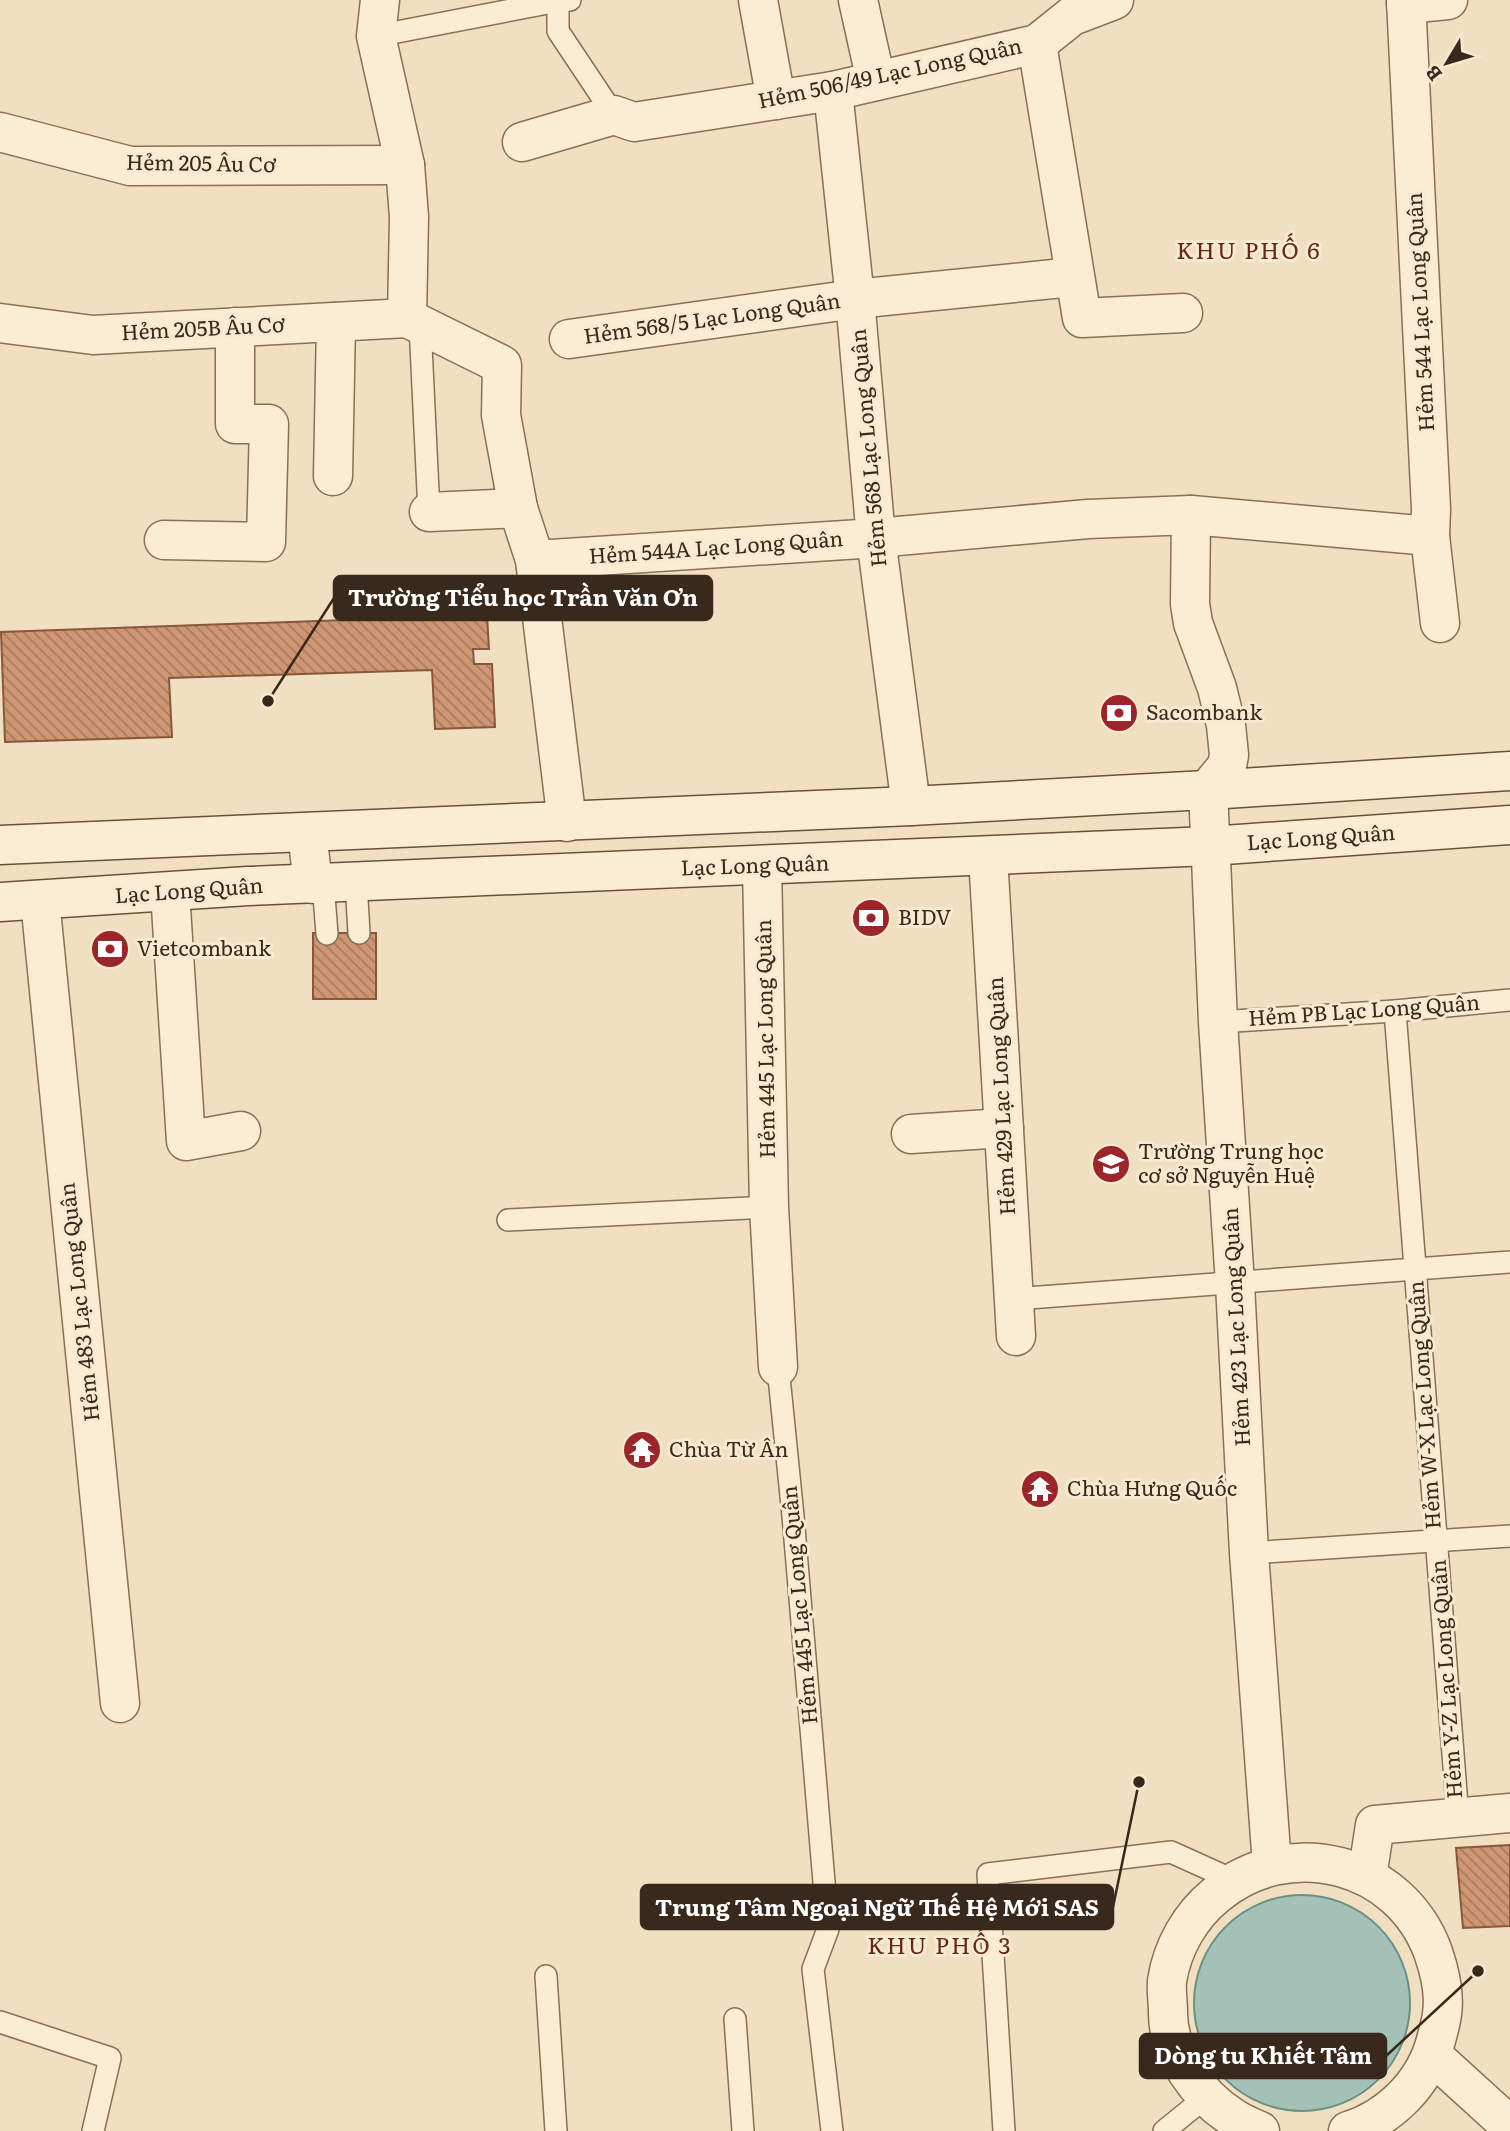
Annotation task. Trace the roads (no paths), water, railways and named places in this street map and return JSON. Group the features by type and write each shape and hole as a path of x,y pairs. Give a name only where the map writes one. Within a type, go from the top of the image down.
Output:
{"street":[{"path":"858,0 876,81"},
{"name":"Hẻm 506/49 Lạc Long Quân","path":"522,142 614,114 634,122 833,91 1037,44 1072,16 1114,0"},
{"path":"1406,2 1448,0"},
{"path":"764,2 776,100"},
{"name":"Hẻm 544 Lạc Long Quân","path":"1406,2 1431,509 1430,536 1440,623"},
{"path":"378,18 405,165 413,321 502,365 501,415 518,508 535,560 567,822"},
{"path":"1037,44 1073,277 1082,318 1183,313"},
{"name":"Hẻm 568 Lạc Long Quân","path":"833,91 876,538 911,806"},
{"name":"Hẻm 205 Âu Cơ","path":"0,132 130,166 405,165"},
{"name":"Hẻm 568/5 Lạc Long Quân","path":"569,339 855,299 1073,277"},
{"name":"Hẻm 205B Âu Cơ","path":"0,323 93,335 336,322 413,321"},
{"path":"333,476 336,322"},
{"path":"164,540 266,542 269,424 235,424 235,327"},
{"path":"429,512 518,508"},
{"path":"1191,514 1190,604 1193,623 1217,688 1226,725 1229,755 1227,766 1208,789"},
{"name":"Hẻm 544A Lạc Long Quân","path":"535,560 876,538 1087,519 1191,514 1430,536"},
{"path":"0,845 911,806 1510,771"},
{"name":"Hẻm 423 Lạc Long Quân","path":"1208,789 1218,1022 1236,1284 1249,1553 1272,1865"},
{"name":"Lạc Long Quân","path":"0,902 330,883 1210,846 1510,825"},
{"path":"307,832 330,883"},
{"name":"Hẻm 429 Lạc Long Quân","path":"988,856 1015,1317"},
{"name":"Hẻm 445 Lạc Long Quân","path":"762,865 769,1207 778,1367"},
{"path":"170,892 186,1141 241,1131"},
{"name":"Hẻm 483 Lạc Long Quân","path":"40,900 120,1703"},
{"path":"911,1134 1004,1128"},
{"path":"1367,1877 1375,1825 1510,1813"},
{"path":"1260,2131 1233,2118 1206,2097 1182,2063 1168,2023 1167,1982 1179,1941 1202,1907 1233,1880 1272,1865 1304,1861 1337,1865 1367,1877 1401,1901 1426,1934 1440,1973 1442,2014 1432,2055 1415,2084 1392,2108 1363,2126 1348,2131"},
{"path":"1432,2055 1510,2126"}],"lane":[{"path":"378,18 570,0"},
{"path":"558,1 558,31 614,114"},
{"path":"413,321 429,512"},
{"path":"330,883 359,933"},
{"path":"327,934 330,883"},
{"name":"Hẻm PB Lạc Long Quân","path":"1218,1022 1395,1011 1510,1000"},
{"name":"Hẻm W-X Lạc Long Quân","path":"1395,1011 1436,1541"},
{"path":"509,1220 769,1207"},
{"path":"1015,1317 1236,1284 1510,1262"},
{"name":"Hẻm 445 Lạc Long Quân","path":"778,1367 828,1929 813,1969 832,2131"},
{"path":"1249,1553 1510,1536"},
{"name":"Hẻm Y-Z Lạc Long Quân","path":"1436,1541 1458,1818"},
{"path":"1004,2131 988,1874 1171,1852 1233,1880"},
{"path":"546,1976 556,2131"},
{"path":"735,2019 743,2131"},
{"path":"0,2022 110,2058 93,2131"},
{"path":"1164,2131 1206,2097"}],"water":[{"path":"1302,1895 1343,1903 1362,1913 1378,1927 1392,1943 1402,1962 1410,2003 1402,2044 1392,2063 1378,2079 1362,2093 1343,2103 1302,2111 1261,2103 1242,2093 1226,2079 1212,2063 1202,2044 1194,2003 1202,1962 1212,1943 1226,1927 1242,1913 1261,1903"}],"place":[{"name":"Trường Tiểu học Trần Văn Ơn","path":"268,701"},
{"name":"Sacombank","path":"1119,713"},
{"name":"BIDV","path":"871,918"},
{"name":"Vietcombank","path":"110,949"},
{"name":"Trường Trung học cơ sở Nguyễn Huệ","path":"1111,1164"},
{"name":"Chùa Từ Ân","path":"642,1450"},
{"name":"Chùa Hưng Quốc","path":"1040,1489"},
{"name":"Trung Tâm Ngoại Ngữ Thế Hệ Mới SAS","path":"1139,1782"},
{"name":"Dòng tu Khiết Tâm","path":"1478,1971"}],"district":[{"name":"KHU PHỐ 6","path":"1249,251"},
{"name":"KHU PHỐ 3","path":"940,1946"}]}
